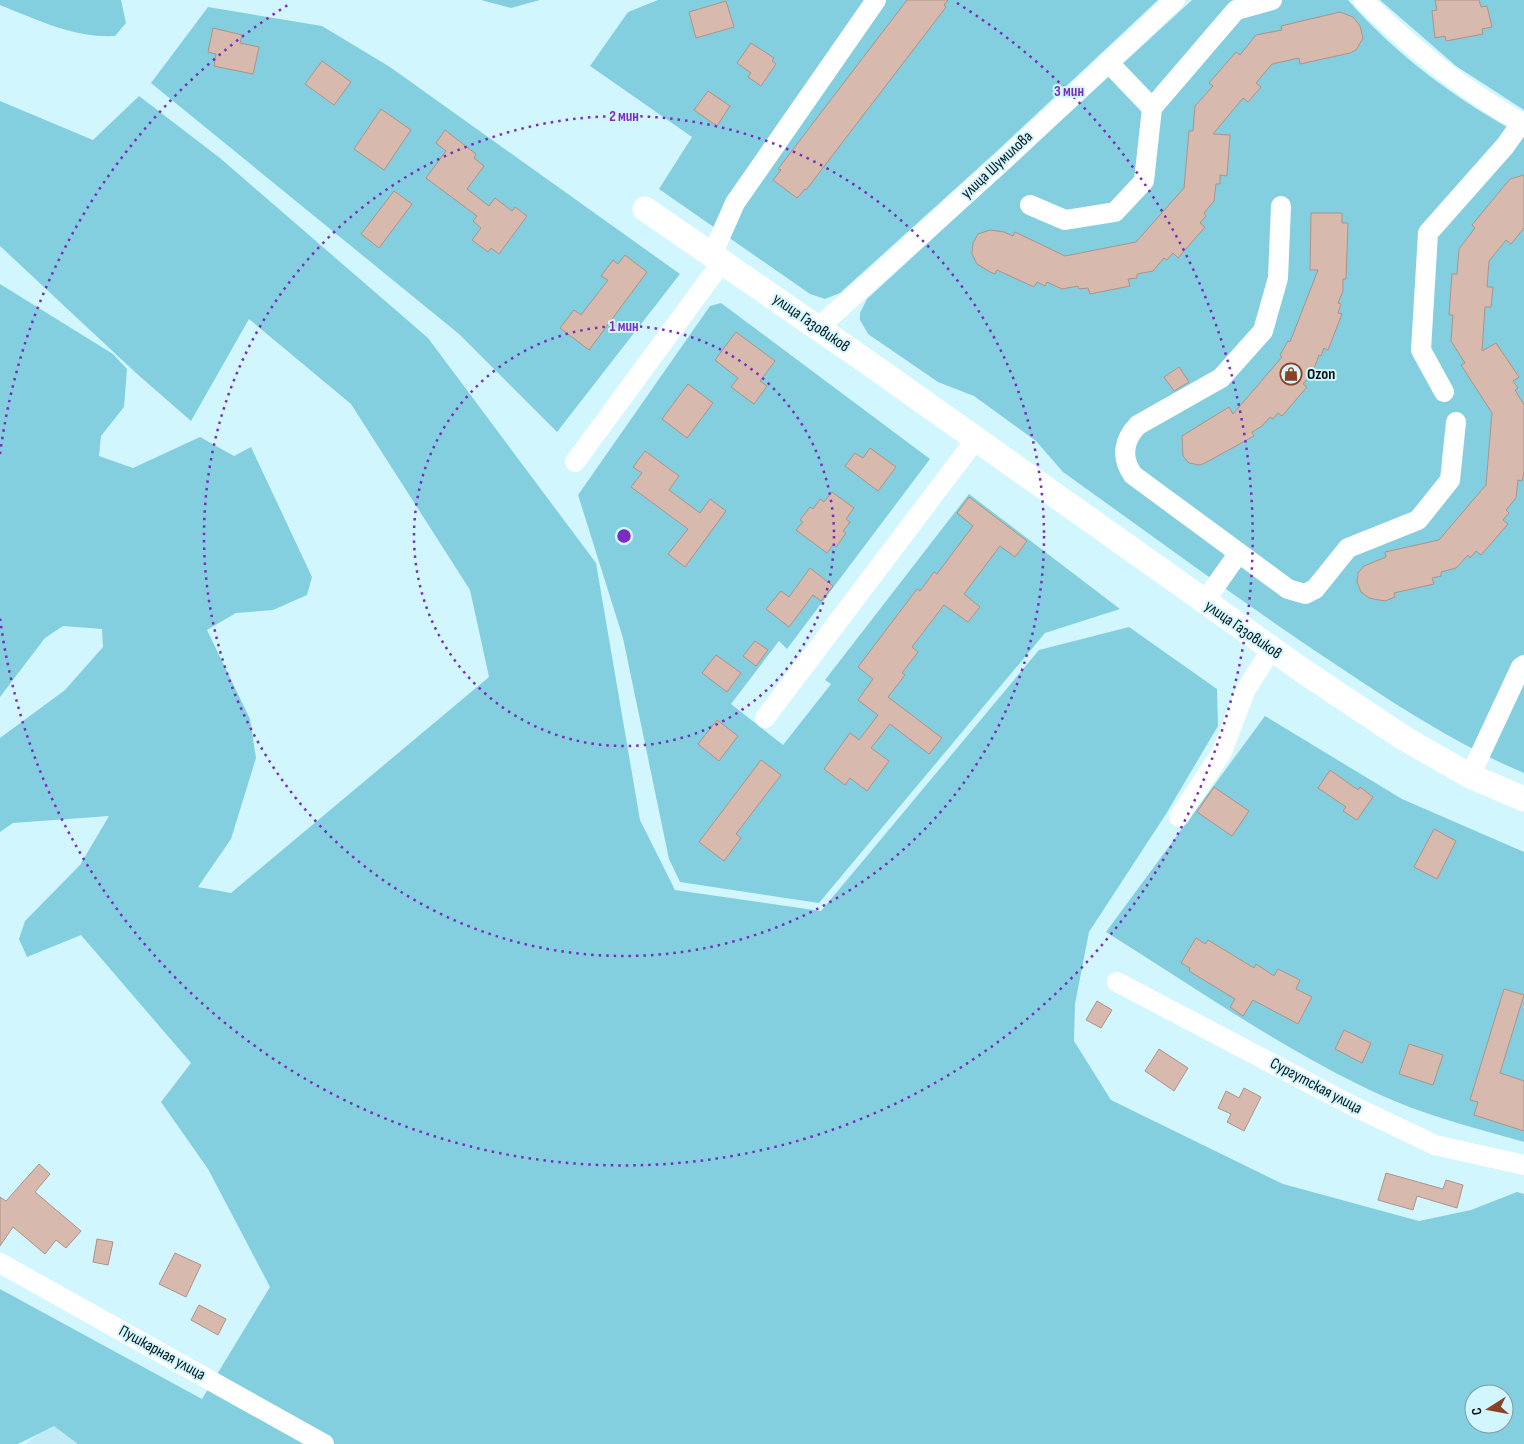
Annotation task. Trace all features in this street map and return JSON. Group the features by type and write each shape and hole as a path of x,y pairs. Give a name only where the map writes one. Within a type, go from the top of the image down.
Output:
{"street":[{"path":"575,462 717,258 735,203 876,0"},
{"name":"улица Шумилова","path":"818,328 1175,0"},
{"path":"1030,205 1065,220 1115,212 1144,181 1152,108 1236,10 1272,0"},
{"path":"1363,0 1411,46 1449,76 1523,123 1428,233 1421,350 1444,392"},
{"path":"1108,62 1152,108"},
{"path":"1281,206 1278,278 1263,331 1221,378 1138,425 1132,431 1126,445 1128,468 1138,481 1293,592 1299,594 1310,592 1348,548 1418,520 1450,480 1456,422"},
{"name":"улица Газовиков","path":"645,209 818,328 1271,650 1402,737 1470,776 1524,799"},
{"path":"765,718 976,440"},
{"path":"1204,602 1238,554"},
{"path":"1179,816 1222,752 1245,690 1271,650"},
{"path":"1470,776 1524,665"},
{"name":"Сургутская улица","path":"1117,982 1353,1106 1435,1145 1524,1166"},
{"name":"Пушкарная улица","path":"0,1263 324,1444"}],"shaded area":[{"path":"0,0 121,0 126,23 115,36 85,34 56,27 0,5"},
{"path":"481,0 540,0 511,8"},
{"path":"658,0 1158,0 997,151 840,293 825,299 810,294 659,189 692,137 590,66 628,12"},
{"path":"1192,0 1348,0 1387,40 1452,93 1524,136 1524,773 1475,750 1428,724 1303,643 1063,472 1036,441 974,396 938,382 868,334 860,320 860,313 867,299"},
{"path":"1380,0 1524,0 1524,110 1456,66"},
{"path":"208,7 322,26 390,67 680,274 557,432 459,334 151,83"},
{"path":"139,96 220,158 428,338 596,563 640,820 675,890 821,911 1039,650 1129,627 1217,689 1218,726 1166,814 1089,932 1075,1004 1074,1041 1111,1100 1283,1184 1419,1221 1471,1210 1517,1192 1524,1194 1524,1444 78,1444 54,1426 18,1444 0,1444 0,1289 202,1399 270,1287 208,1169 161,1102 191,1063 81,935 27,957 19,939 25,921 80,865 109,816 13,823 0,832 0,738 65,690 103,647 102,629 63,626 45,638 0,697 0,284 113,354 127,369 124,407 101,436 99,456 133,468 200,437 234,456 251,447 312,577 307,595 273,610 236,613 207,630 250,719 256,758 231,839 198,887 231,893 489,677 470,590 351,404 249,319 191,421 136,373 0,246 0,101 93,140"},
{"path":"721,303 930,459 787,649 779,641 731,704 783,745 831,684 825,680 969,494 1120,609 1045,633 819,903 680,882 669,859 623,638 578,495 710,306"},
{"path":"1265,716 1402,799 1524,852 1524,1142 1412,1108 1341,1076 1239,1017 1106,932"},
{"path":"55,1420 84,1444 26,1444"}],"building":[{"path":"907,0 948,0 944,5 946,7 806,190 797,198 773,180 781,170 778,169"},
{"path":"1435,0 1479,0 1481,7 1487,6 1492,27 1482,29 1483,34 1446,41 1445,36 1435,38 1432,11 1437,10"},
{"path":"726,1 734,27 696,38 689,12"},
{"path":"1340,12 1353,17 1360,26 1363,38 1356,50 1300,64 1299,58 1272,64 1256,83 1261,87 1248,102 1243,98 1213,134 1230,135 1227,176 1220,175 1220,184 1216,184 1214,201 1204,213 1206,216 1200,223 1205,227 1178,258 1173,253 1167,260 1164,258 1153,271 1137,274 1137,278 1128,279 1130,286 1090,294 1088,288 1079,289 1078,286 1062,289 1047,282 1045,286 1037,282 1034,287 997,270 995,274 990,272 977,264 972,254 973,243 978,234 990,230 1004,232 1013,236 1015,232 1065,256 1136,242 1184,188 1189,131 1193,131 1195,106 1213,86 1209,83 1236,52 1240,55 1256,35 1282,30 1281,26"},
{"path":"213,28 242,35 240,43 259,47 253,74 214,66 216,54 208,52"},
{"path":"751,43 774,58 772,61 776,64 761,86 748,77 751,73 737,63"},
{"path":"322,61 351,82 334,105 305,84"},
{"path":"708,91 730,106 717,126 694,110"},
{"path":"381,109 411,130 384,170 354,149"},
{"path":"445,130 476,154 474,158 484,166 467,189 489,206 495,198 512,211 515,207 527,216 499,254 491,248 488,252 472,240 481,228 473,221 477,216 426,178 446,151 436,143"},
{"path":"1524,175 1524,228 1511,244 1506,240 1489,261 1487,287 1493,287 1491,307 1485,307 1482,351 1496,343 1519,377 1513,381 1518,388 1515,390 1524,405 1524,472 1522,481 1518,480 1516,498 1506,510 1509,513 1503,520 1508,524 1481,555 1476,551 1470,558 1468,555 1456,568 1441,572 1441,576 1432,578 1434,584 1394,593 1395,597 1385,601 1369,598 1361,592 1357,582 1358,573 1364,566 1386,557 1385,552 1439,540 1486,485 1492,413 1461,365 1465,363 1451,341 1453,315 1449,315 1452,274 1457,274 1459,249 1475,228 1472,225 1510,179"},
{"path":"394,191 412,204 379,248 361,234"},
{"path":"1311,213 1342,213 1342,223 1348,223 1346,279 1343,279 1343,291 1338,303 1341,304 1338,313 1342,314 1328,350 1324,348 1321,356 1319,355 1315,366 1306,375 1309,377 1303,384 1307,387 1282,416 1278,413 1273,419 1270,417 1262,426 1252,432 1254,436 1205,463 1200,465 1189,463 1183,456 1182,436 1229,407 1233,414 1282,357 1280,355 1288,341 1290,342 1318,270 1310,270"},
{"path":"625,255 647,272 589,350 560,328 574,310 581,315 608,280 601,276 613,260 618,264"},
{"path":"736,332 775,361 760,381 767,386 754,404 731,387 738,378 715,360"},
{"path":"1179,367 1189,382 1174,391 1164,377"},
{"path":"688,384 713,403 687,438 662,419"},
{"path":"870,448 896,467 878,491 845,466 855,453 863,458"},
{"path":"645,451 679,476 669,490 700,513 710,499 726,511 685,567 668,554 688,529 631,487 642,473 633,467"},
{"path":"832,492 854,508 846,519 850,522 843,531 846,533 836,547 833,545 827,553 796,530 803,522 800,520 810,507 813,509 820,499 824,502"},
{"path":"969,497 1027,541 1015,557 1000,546 964,594 980,607 968,622 944,605 912,647 918,652 902,673 905,675 888,697 942,738 929,754 890,724 871,748 889,761 867,791 850,778 845,785 824,769 850,733 859,740 878,715 858,700 873,679 858,667 917,589 920,591 934,572 937,574 973,526 957,513"},
{"path":"810,568 833,586 821,601 813,595 789,627 766,609 781,591 789,597"},
{"path":"755,641 768,650 756,666 743,656"},
{"path":"716,655 741,673 727,692 702,673"},
{"path":"717,720 738,736 719,761 698,744"},
{"path":"761,760 781,775 736,834 741,838 724,861 699,842"},
{"path":"1330,770 1358,790 1360,787 1373,797 1357,820 1343,811 1346,807 1318,788"},
{"path":"1214,787 1249,811 1232,836 1197,812"},
{"path":"1434,829 1456,841 1437,879 1414,867"},
{"path":"1196,938 1205,944 1208,940 1254,968 1256,964 1274,976 1278,969 1300,980 1296,989 1312,997 1298,1024 1253,1000 1243,1016 1230,1007 1235,999 1189,971 1190,968 1181,963"},
{"path":"1504,989 1524,995 1500,1073 1524,1081 1524,1131 1474,1115 1478,1102 1470,1100"},
{"path":"1097,1001 1112,1010 1101,1028 1086,1020"},
{"path":"1344,1030 1371,1043 1362,1063 1335,1049"},
{"path":"1409,1044 1443,1055 1433,1085 1399,1074"},
{"path":"1159,1049 1188,1068 1174,1091 1145,1071"},
{"path":"1244,1088 1261,1097 1244,1131 1227,1122 1231,1114 1218,1108 1226,1091 1239,1098"},
{"path":"39,1164 50,1174 35,1192 81,1231 66,1248 56,1240 45,1254 13,1227 0,1246 0,1197 6,1201"},
{"path":"1386,1173 1443,1189 1446,1180 1463,1185 1457,1208 1417,1196 1413,1210 1378,1200"},
{"path":"97,1239 113,1242 108,1265 93,1262"},
{"path":"175,1253 201,1265 186,1297 159,1284"},
{"path":"199,1305 226,1319 218,1335 191,1320"}],"place":[{"name":"Ozon","path":"1291,374"}]}
